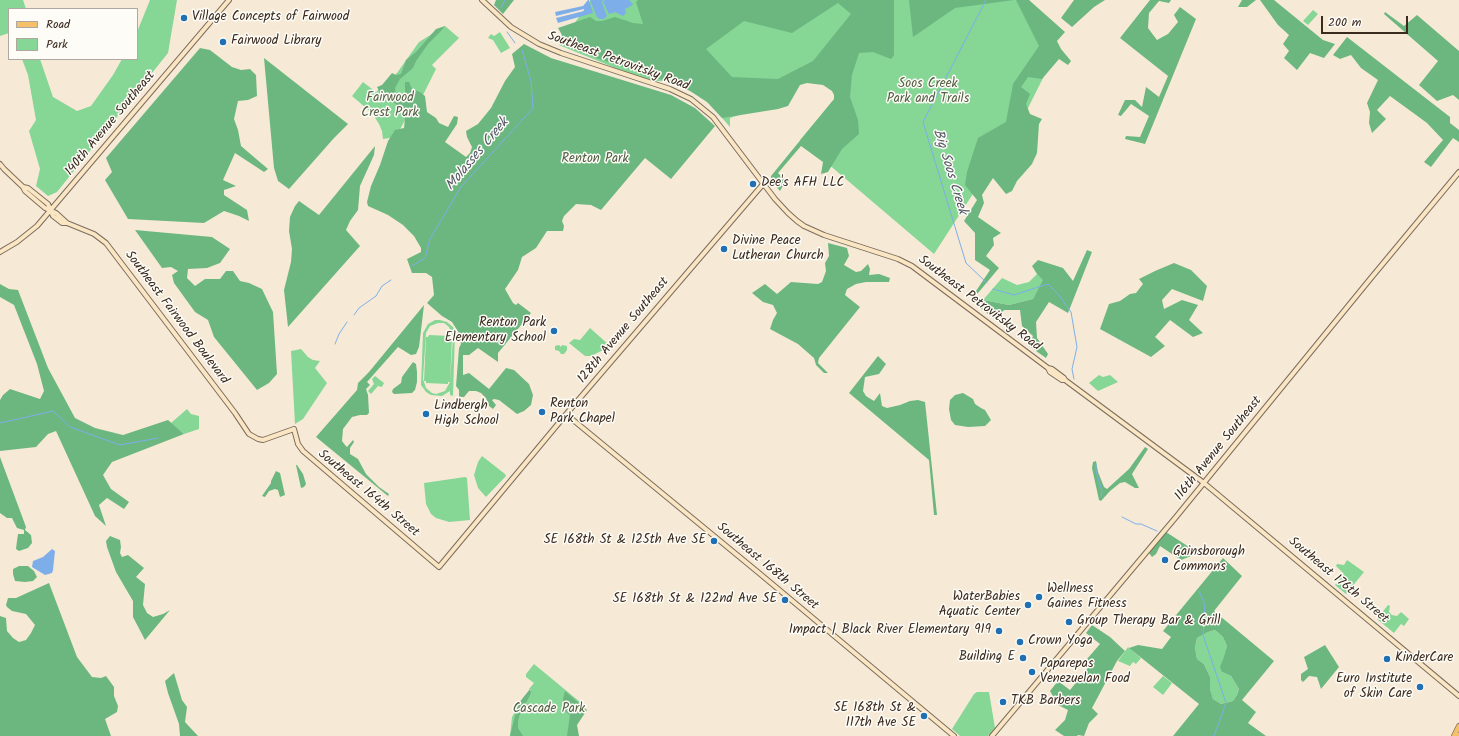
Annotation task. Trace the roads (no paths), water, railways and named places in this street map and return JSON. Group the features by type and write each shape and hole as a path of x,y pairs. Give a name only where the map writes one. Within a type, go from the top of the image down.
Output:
{"main road":[{"path":"1454,736 1459,726"}],"street":[{"name":"140th Avenue Southeast","path":"0,252 25,236 37,226 229,0"},
{"name":"Southeast Petrovitsky Road","path":"482,0 511,27 539,44 561,53 670,89 691,99 713,117 788,214 804,226 824,235 907,263 1048,368 1050,372 1065,380 1204,483"},
{"name":"Southeast Fairwood Boulevard","path":"0,164 23,187 28,188 48,204 53,216 62,223 94,234 109,246 236,413 246,431 258,439 270,438 294,429"},
{"name":"116th Avenue Southeast","path":"992,736 1204,483 1459,172"},
{"name":"128th Avenue Southeast","path":"439,567 566,415 764,183"},
{"name":"Southeast 168th Street","path":"566,415 764,577 954,736"},
{"name":"Southeast 164th Street","path":"294,429 298,444 303,451 439,567"},
{"name":"Southeast 176th Street","path":"1204,483 1459,696"}],"water":[{"path":"588,0 593,13 558,23 556,18 584,11 584,9 556,16 555,12 583,6"},
{"path":"590,0 603,0 602,3 607,16 604,19 597,17"},
{"path":"605,0 629,0 633,4 625,9 626,13 623,16 615,12 609,14 603,2"},
{"path":"52,549 55,551 53,570 52,573 45,575 32,567 33,561 43,557"}],"waterway":[{"name":"Molasses Creek","path":"501,8 505,0"},
{"name":"Big Soos Creek","path":"986,0 923,122 966,263 987,283"},
{"name":"Molasses Creek","path":"507,32 515,43"},
{"name":"Molasses Creek","path":"412,266 425,258 430,239 461,187 533,108 531,81 522,50"},
{"name":"Molasses Creek","path":"354,315 359,308 376,296 382,286 391,280"},
{"name":"Big Soos Creek","path":"993,289 1014,295 1048,284 1058,294 1071,312 1077,347 1072,369 1074,379"},
{"name":"Molasses Creek","path":"335,344 339,334 347,322"},
{"name":"Molasses Creek","path":"0,423 53,411 70,427 120,445 158,438"},
{"name":"Big Soos Creek","path":"1096,464 1096,471 1102,491 1101,497"},
{"name":"Big Soos Creek","path":"1122,517 1136,524 1141,524 1157,531"},
{"name":"Big Soos Creek","path":"1199,591 1205,605 1203,635 1226,703 1214,736"}],"place":[{"name":"Village Concepts of Fairwood","path":"184,18"},
{"name":"Fairwood Library","path":"223,42"},
{"name":"Dee's AFH LLC","path":"753,184"},
{"name":"Divine Peace Lutheran Church","path":"724,249"},
{"name":"Renton Park Elementary School","path":"554,331"},
{"name":"Renton Park Chapel","path":"542,412"},
{"name":"Lindbergh High School","path":"426,414"},
{"name":"SE 168th St & 125th Ave SE","path":"714,541"},
{"name":"Gainsborough Commons","path":"1165,560"},
{"name":"Wellness Gaines Fitness","path":"1039,597"},
{"name":"SE 168th St & 122nd Ave SE","path":"785,600"},
{"name":"WaterBabies Aquatic Center","path":"1028,605"},
{"name":"Group Therapy Bar & Grill","path":"1069,622"},
{"name":"Impact | Black River Elementary 919","path":"999,631"},
{"name":"Crown Yoga","path":"1020,642"},
{"name":"Building E","path":"1023,658"},
{"name":"KinderCare","path":"1387,659"},
{"name":"Paparepas Venezuelan Food","path":"1032,672"},
{"name":"Euro Institute of Skin Care","path":"1420,687"},
{"name":"TKB Barbers","path":"1003,702"},
{"name":"SE 168th St & 117th Ave SE","path":"924,716"}],"park label":[{"name":"Soos Creek Park and Trails","path":"928,92"},
{"name":"Fairwood Crest Park","path":"390,106"},
{"name":"Renton Park","path":"595,160"},
{"name":"Cascade Park","path":"549,710"}]}
